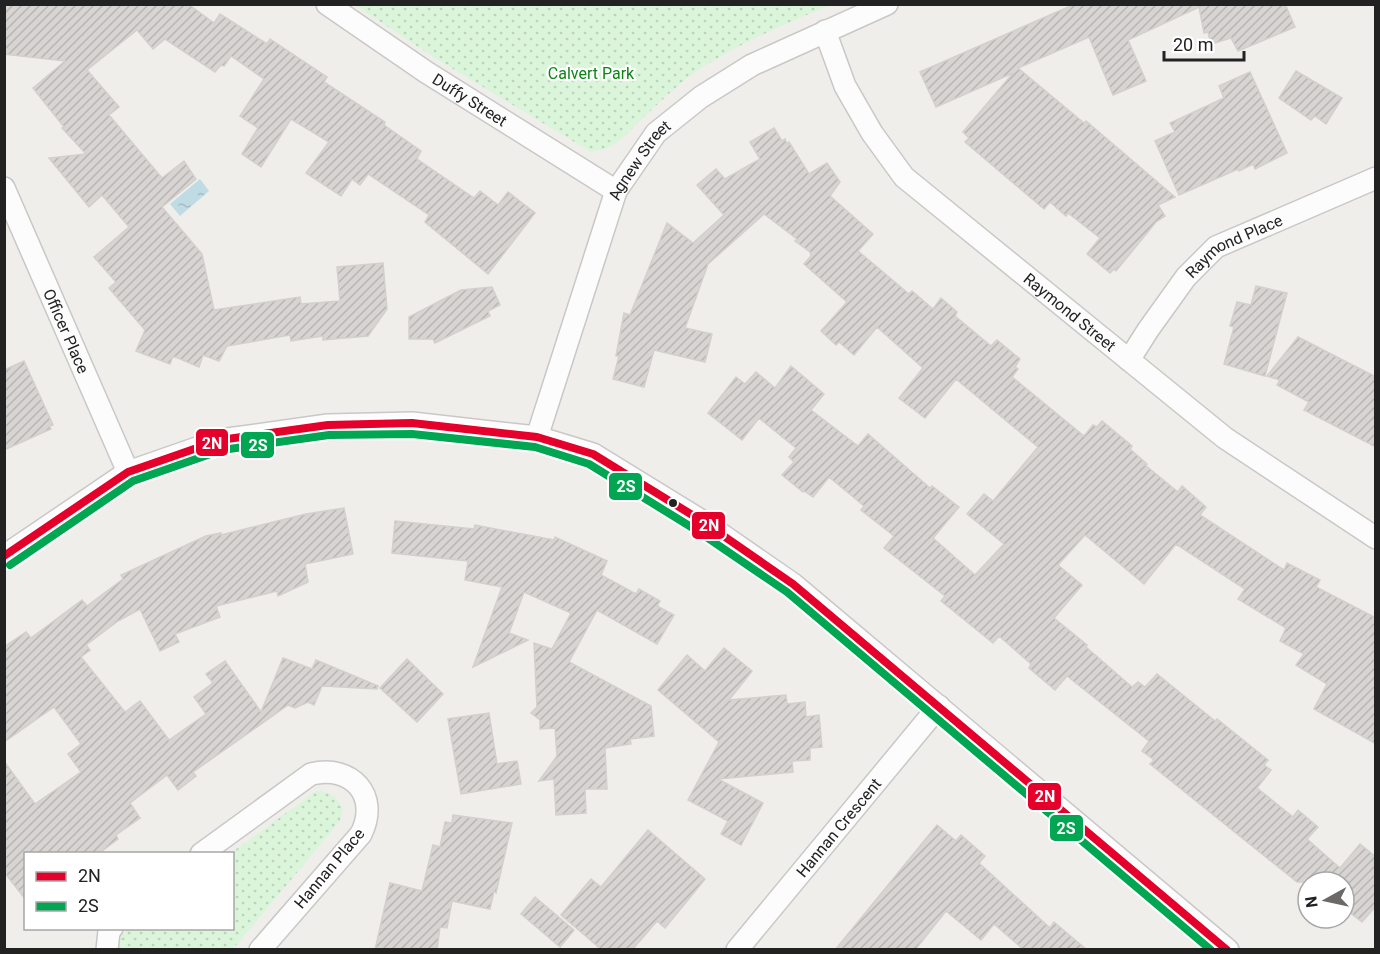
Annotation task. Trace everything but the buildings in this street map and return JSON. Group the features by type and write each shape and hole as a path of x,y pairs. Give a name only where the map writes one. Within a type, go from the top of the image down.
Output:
{"street":[{"name":"Duffy Street","path":"327,4 436,78 616,191"},
{"name":"Agnew Street","path":"537,437 616,191 656,132 701,98 752,65 887,4"},
{"name":"Raymond Street","path":"825,31 845,86 872,134 904,177 1225,438 1376,538"},
{"name":"Raymond Place","path":"1129,360 1186,278 1216,247 1376,178"},
{"name":"Officer Place","path":"4,188 128,472"},
{"path":"4,556 128,472 220,440 328,425 412,423 537,437 593,454 702,521 793,584 1228,950"},
{"name":"Hannan Crescent","path":"744,947 939,706"},
{"name":"Hannan Place","path":"204,852 311,774 324,771 338,772 350,778 362,790 368,813 361,834 260,950"},
{"path":"107,950 111,930"}],"green space":[{"name":"Calvert Park","path":"355,5 830,5 757,37 721,56 687,78 622,139 609,147 591,152 435,58"},
{"path":"316,791 332,796 343,809 340,821 233,949 117,950 119,938 127,930 234,930 232,852"}],"water":[{"path":"200,179 209,191 180,216 170,204"}],"transit line":[{"name":"2N","path":"4,556 128,472 220,440 328,425 412,423 537,437 593,454 702,521 793,584 1227,950"},
{"name":"2S","path":"10,565 133,481 222,450 329,435 412,434 535,447 589,464 696,530 787,592 1211,950"}]}
